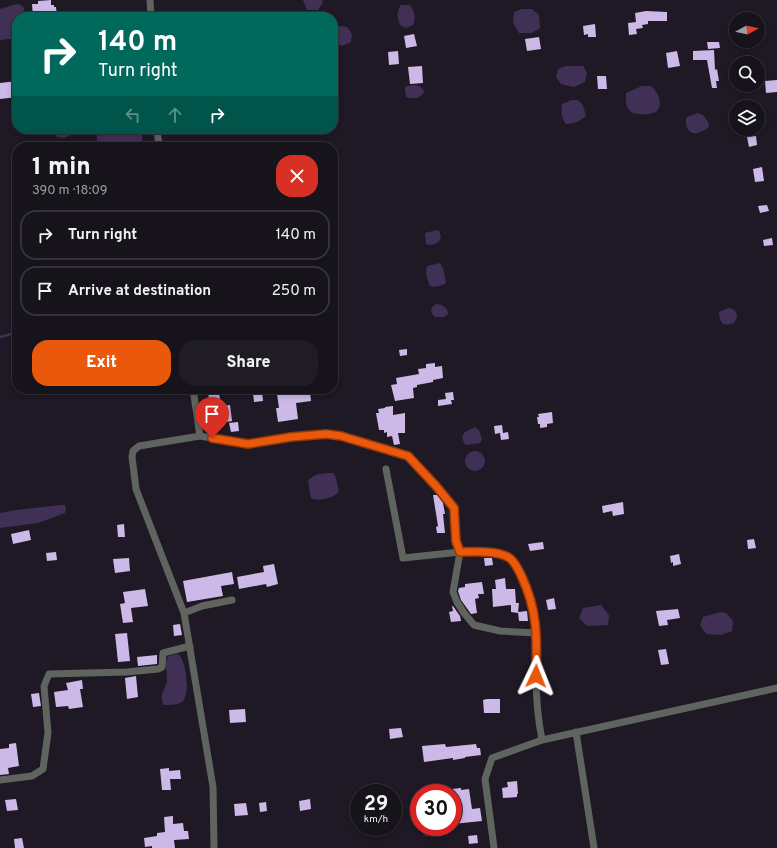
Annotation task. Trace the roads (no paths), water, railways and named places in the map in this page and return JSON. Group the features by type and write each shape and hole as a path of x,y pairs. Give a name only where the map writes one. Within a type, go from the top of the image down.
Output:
{"street":[{"path":"150,0 151,12"},
{"path":"194,394 200,436"},
{"path":"214,848 213,787 184,613 136,489 132,457 133,450 139,446 200,436 248,444 291,437 326,434 341,436 408,456 454,508 456,541 460,552 453,592 464,613 474,626 500,631 536,633"},
{"path":"386,469 403,558 460,552 498,553 510,558 519,571 527,588 535,614 536,692 542,740"},
{"path":"184,613 202,606 232,600"},
{"path":"0,780 32,776 43,769 48,733 44,686 49,674 126,672 158,669 162,667 163,653 190,646"},
{"path":"494,848 485,779 492,758 542,740 777,688"},
{"path":"576,732 594,848"}],"waterway":[{"path":"0,337 12,333"}]}
